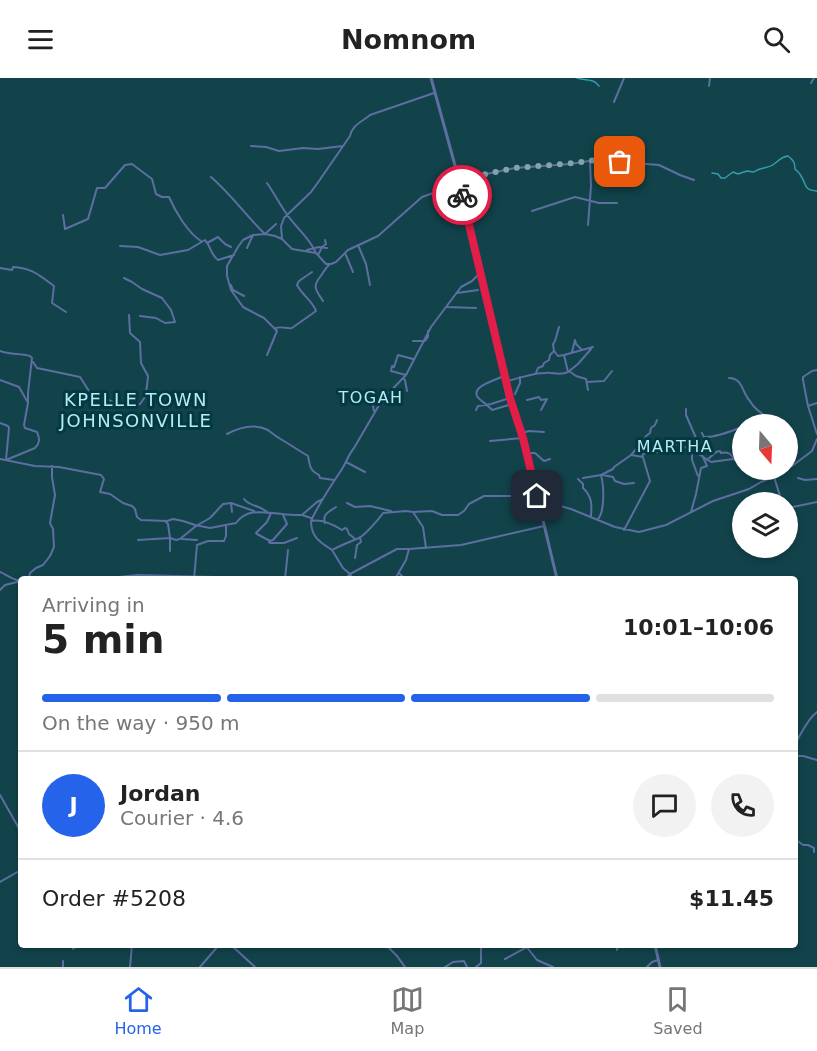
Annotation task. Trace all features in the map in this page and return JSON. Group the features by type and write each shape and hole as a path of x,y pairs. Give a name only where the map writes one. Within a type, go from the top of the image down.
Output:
{"street":[{"path":"431,78 456,169 505,379 527,453 556,576"},
{"path":"614,102 624,78"},
{"path":"709,86 710,78"},
{"path":"812,83 814,78"},
{"path":"282,239 281,226 284,218 311,192 357,124 370,115 434,93"},
{"path":"251,146 279,151 343,146"},
{"path":"458,180 507,169 590,161 659,165 694,180"},
{"path":"588,225 591,201 590,161"},
{"path":"63,216 65,229 88,219 97,188 105,188 125,165 132,164 152,179 156,194 169,197 185,224 201,242"},
{"path":"323,301 316,287 316,281 327,266 336,262 348,250 378,236 422,197 439,191 443,175 456,169"},
{"path":"211,177 226,190 250,220 265,234"},
{"path":"267,183 287,215 302,231 317,254 326,264 330,264"},
{"path":"532,211 575,197 599,203 617,203"},
{"path":"265,234 276,225"},
{"path":"244,296 233,290 226,276 226,266 243,240 253,235 265,234 282,239 292,249 317,254"},
{"path":"247,248 253,235"},
{"path":"207,243 218,237 231,247"},
{"path":"120,246 138,247 160,255 188,250 205,240 210,251 218,260 234,255"},
{"path":"317,254 326,242 325,240"},
{"path":"358,245 366,264 370,285"},
{"path":"305,251 322,247 327,249"},
{"path":"345,253 353,272"},
{"path":"0,268 12,270 13,267 22,267 37,273 54,286 52,303 66,312"},
{"path":"275,329 292,328 316,311 297,285 298,281 312,272"},
{"path":"480,274 461,287 428,331 406,375 382,400 323,499 312,520 311,529 314,536 332,550 343,568 350,574 397,549 461,544 544,526"},
{"path":"124,278 162,298 171,310 175,322 165,323 156,318 140,316"},
{"path":"229,283 243,307 264,318 277,331 267,354"},
{"path":"457,293 478,290"},
{"path":"447,307 476,308"},
{"path":"0,351 30,356 37,368 80,377 89,391 128,408 140,404 145,397 148,376 141,363 140,342 129,333 129,315"},
{"path":"558,356 553,344 559,327"},
{"path":"572,352 575,340 576,345 582,350"},
{"path":"413,341 423,342"},
{"path":"512,404 493,411 478,398 477,390 488,382 505,379 546,373 563,375 578,364 593,347 549,360 534,374"},
{"path":"549,360 554,351"},
{"path":"406,375 391,371 392,366 394,367 398,355 414,359"},
{"path":"564,356 569,372 586,379 588,390"},
{"path":"6,460 34,448 40,439 37,432 25,428 24,425 33,362"},
{"path":"817,370 803,377 808,406 817,434"},
{"path":"587,382 603,381 612,371"},
{"path":"516,394 520,377"},
{"path":"729,378 733,377 742,384 747,399 762,414"},
{"path":"403,378 407,391"},
{"path":"0,380 19,387 28,403"},
{"path":"375,412 372,401 368,399 371,394 382,400"},
{"path":"527,400 539,397 541,400 547,399 542,410"},
{"path":"476,410 478,406 510,398"},
{"path":"808,406 817,403"},
{"path":"686,409 686,415 701,444 703,457"},
{"path":"602,475 631,455 650,433 657,420"},
{"path":"0,423 9,428 6,460"},
{"path":"227,434 246,426 265,429 308,456 310,469 320,478 334,480"},
{"path":"702,433 704,437 713,438 721,433 732,431"},
{"path":"490,441 522,436 529,432 544,432"},
{"path":"798,461 812,451 817,439"},
{"path":"689,440 692,460 698,476"},
{"path":"631,455 643,456 678,444 706,460 717,462 732,460"},
{"path":"624,530 650,481 639,446"},
{"path":"706,460 718,451 732,455"},
{"path":"527,453 535,453 544,461 550,459"},
{"path":"0,459 101,475 104,479 100,492 110,494 132,506 139,520 173,519 210,528 236,523 240,518 257,511"},
{"path":"691,512 698,476 701,468 707,466 706,460"},
{"path":"346,462 365,472"},
{"path":"30,576 36,568 43,565 54,547 53,529 50,523 55,495 52,466"},
{"path":"598,519 602,508 602,475"},
{"path":"583,478 602,475 613,477 619,483 633,483"},
{"path":"798,478 817,479"},
{"path":"578,479 590,497 591,516"},
{"path":"539,505 557,505 624,530 639,532 666,525 713,501 749,489 766,480"},
{"path":"332,550 360,537 383,513 432,511 442,515 458,514 484,496 537,496"},
{"path":"244,498 246,502 269,513"},
{"path":"302,515 316,502 323,499"},
{"path":"798,506 817,502"},
{"path":"231,503 232,512"},
{"path":"180,539 210,518 223,504 231,503 257,511 302,515 342,530 345,528 354,539"},
{"path":"347,503 355,507 370,506 393,512"},
{"path":"325,523 325,515 336,507"},
{"path":"412,512 423,527 426,548"},
{"path":"269,513 267,522 256,534 270,543 284,543 297,538"},
{"path":"270,541 287,524 283,514"},
{"path":"165,520 171,538 170,550"},
{"path":"194,576 196,545 208,541 224,541 226,526"},
{"path":"355,558 357,545 361,542 360,537"},
{"path":"138,540 171,538 197,540"},
{"path":"397,576 409,549"},
{"path":"285,576 288,550"},
{"path":"0,572 18,580"},
{"path":"399,573 402,576"},
{"path":"123,576 137,574 166,576"},
{"path":"0,590 5,585 18,582"},
{"path":"798,739 810,717 817,712"},
{"path":"798,756 817,760"},
{"path":"0,795 18,827"},
{"path":"798,841 814,848 814,852"},
{"path":"0,882 18,872"},
{"path":"130,967 132,948"},
{"path":"202,966 216,948"},
{"path":"234,948 255,967"},
{"path":"389,948 405,967"},
{"path":"476,967 481,963 481,948"},
{"path":"505,959 523,948"},
{"path":"528,948 537,960 553,967"},
{"path":"656,948 660,967"},
{"path":"647,967 658,960"},
{"path":"63,961 63,967"},
{"path":"445,967 453,962 464,961 467,967"}],"waterway":[{"path":"577,78 592,81 599,86"},
{"path":"712,173 725,178 733,172 738,174 747,171 754,172 772,166 788,156 807,188 817,191"}],"way so far":[{"path":"462,195 458,180 483,174 515,168 595,160 620,162"}],"district":[{"name":"TOGAH","path":"371,397"},
{"name":"KPELLE TOWN JOHNSONVILLE","path":"136,410"},
{"name":"MARTHA","path":"675,446"}],"route":[{"path":"462,195 510,398 523,438 537,496"}]}
